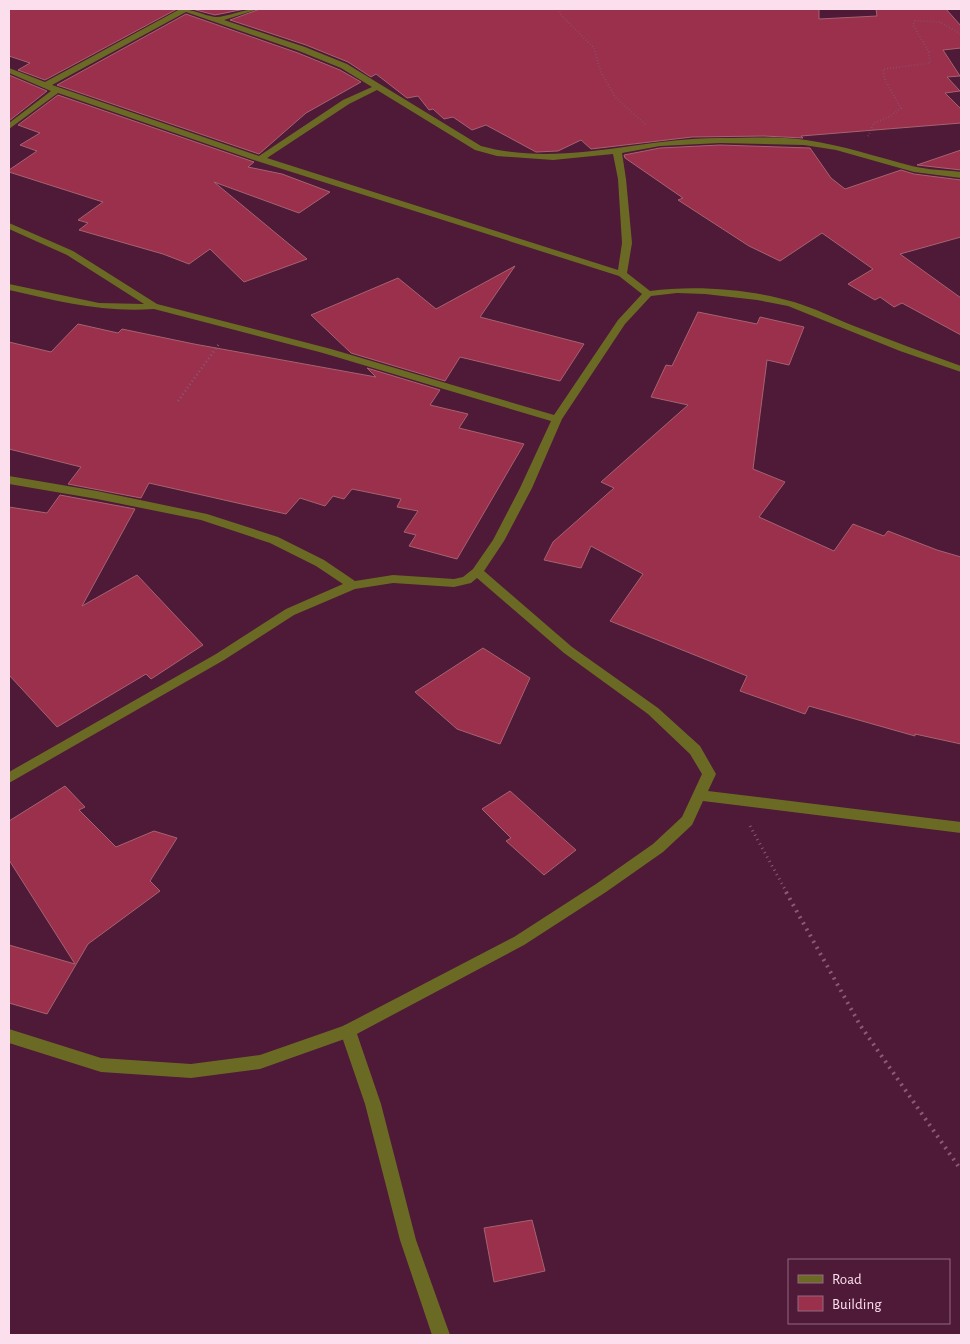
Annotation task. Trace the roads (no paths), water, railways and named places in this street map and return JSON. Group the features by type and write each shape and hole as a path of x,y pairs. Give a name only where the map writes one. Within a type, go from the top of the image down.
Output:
{"street":[{"path":"46,85 185,9 218,19 344,66 376,88 436,124 487,151 500,154 553,157 617,151 660,143 720,140 804,142 822,145 914,170 961,175"},
{"path":"218,19 254,9"},
{"path":"9,70 57,90 260,158 622,274 648,294"},
{"path":"260,158 346,102 376,88"},
{"path":"9,127 57,90"},
{"path":"617,151 622,179 627,243 622,274"},
{"path":"9,226 70,253 154,306 328,351 557,419"},
{"path":"9,287 104,306 126,308 154,306"},
{"path":"9,778 220,656 290,612 353,585 393,579 454,583 467,580 478,572 498,541 526,488 557,419 621,322 648,294 677,290 705,291 783,302 961,369"},
{"path":"9,480 97,495 202,517 274,540 320,563 353,585"},
{"path":"9,1036 101,1065 191,1071 260,1062 348,1030 519,941 601,888 658,848 687,821 709,774 695,750 653,711 606,680 568,650 478,572"},
{"path":"700,796 961,828"},
{"path":"348,1030 373,1104 408,1240 440,1335"}]}
